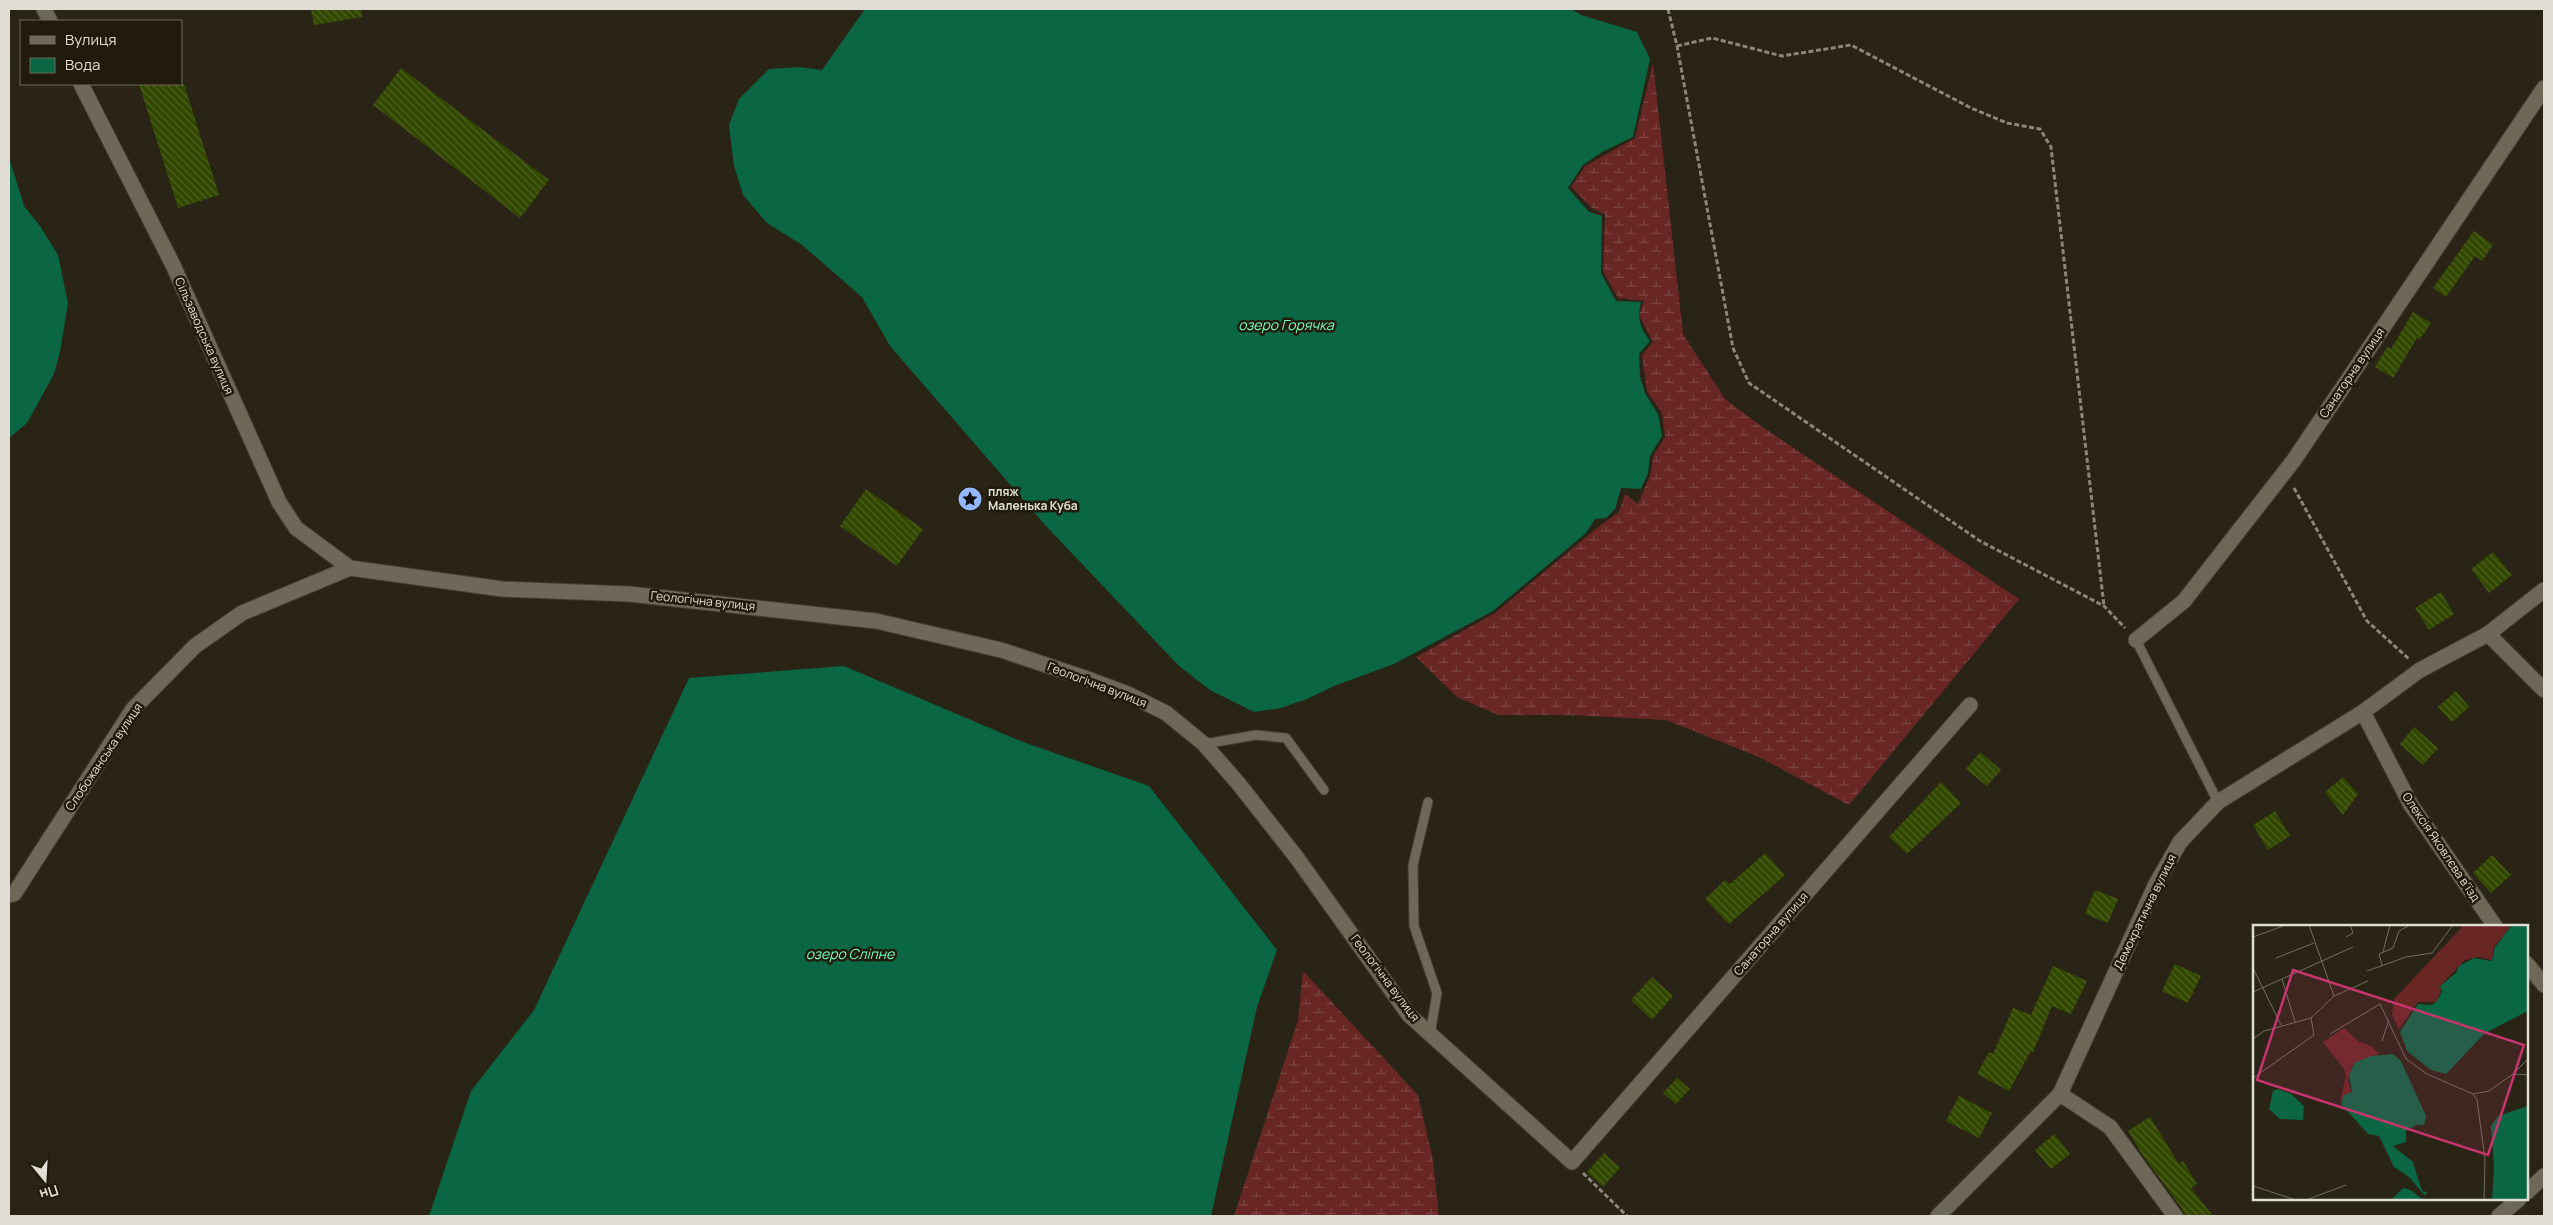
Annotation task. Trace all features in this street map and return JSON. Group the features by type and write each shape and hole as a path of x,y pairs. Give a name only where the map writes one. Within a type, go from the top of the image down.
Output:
{"street":[{"name":"Сільзаводська вулиця","path":"82,85 173,265 263,469 288,519 303,536 350,568"},
{"name":"Санаторна вулиця","path":"2136,640 2184,601 2294,460 2544,88"},
{"name":"Геологічна вулиця","path":"350,568 502,589 629,594 876,621 1001,650 1128,694 1166,713 1204,744 1238,782 1297,858 1410,1015 1572,1162"},
{"name":"Слобожанська вулиця","path":"10,898 133,710 195,646 242,613 350,568"},
{"name":"Демократична вулиця","path":"1938,1216 2060,1094 2155,886 2180,842 2218,802 2363,712 2420,670 2488,634 2544,590"},
{"path":"2488,634 2544,690"},
{"name":"Санаторна вулиця","path":"1572,1162 1970,705"},
{"name":"Олексія Яковлєва в’їзд","path":"2363,712 2412,805 2495,925"},
{"path":"2528,965 2544,985"},
{"path":"2060,1094 2110,1127 2174,1216"},
{"path":"2528,1191 2544,1176"},
{"path":"2499,1216 2518,1200"}],"lane":[{"path":"2136,640 2218,802"},
{"path":"1204,744 1256,735 1286,738 1324,790"},
{"path":"1428,802 1413,865 1413,918 1437,993 1430,1035"}],"path":[{"path":"1668,9 1677,46 1732,348 1749,383 1980,541 2104,606 2136,640"},
{"path":"1677,46 1712,38 1782,56 1851,44 1971,108 2007,123 2040,129 2051,148 2104,606"},
{"path":"2294,460 2294,489 2367,621 2420,670"},
{"path":"1572,1162 1627,1216"}],"green space":[{"path":"1653,63 1683,334 1725,399 1761,426 2019,599 1849,805 1759,757 1666,720 1569,715 1498,715 1457,697 1416,657 1495,613 1619,512 1625,494 1638,504 1651,473 1653,456 1665,437 1662,413 1647,391 1642,355 1653,342 1639,315 1644,301 1618,298 1603,271 1605,215 1592,208 1571,187 1585,166 1635,138"},
{"path":"1303,971 1418,1095 1433,1160 1439,1216 1234,1216 1298,1020"}],"water":[{"name":"озеро Горячка","path":"865,9 1571,9 1581,15 1637,32 1650,59 1633,137 1602,152 1583,165 1568,188 1589,212 1602,216 1601,273 1616,301 1641,302 1640,323 1650,341 1639,354 1640,376 1645,393 1658,414 1662,436 1650,456 1648,473 1641,489 1621,488 1615,509 1606,518 1595,519 1586,533 1493,611 1394,664 1281,708 1254,712 1210,690 1179,666 1046,526 890,346 862,297 802,245 767,223 743,195 734,166 729,125 739,99 769,69 799,67 822,70"},
{"path":"9,157 24,206 40,226 58,255 68,303 60,352 54,374 27,423 9,438"},
{"name":"озеро Сліпне","path":"844,666 1023,742 1149,786 1277,950 1257,1007 1211,1216 429,1216 471,1091 534,1010 689,678"}],"building":[{"path":"311,9 361,9 362,17 314,25"},
{"path":"401,68 549,180 520,218 373,105"},
{"path":"184,84 219,195 178,208 139,85"},
{"path":"2474,231 2493,245 2482,261 2475,256 2446,297 2433,288"},
{"path":"2413,312 2431,323 2420,339 2417,338 2393,378 2375,367 2387,347 2391,349"},
{"path":"866,489 923,529 897,566 840,526"},
{"path":"2493,552 2512,575 2489,593 2471,569"},
{"path":"2441,592 2454,614 2429,630 2415,608"},
{"path":"2456,691 2469,707 2452,722 2438,707"},
{"path":"2414,727 2438,748 2423,765 2400,744"},
{"path":"1980,752 2001,770 1987,786 1966,769"},
{"path":"2343,777 2358,794 2343,815 2325,792"},
{"path":"1941,782 1961,803 1907,854 1889,837"},
{"path":"2275,811 2290,836 2268,850 2253,825"},
{"path":"1765,853 1785,875 1729,924 1705,899 1725,880 1730,884"},
{"path":"2492,855 2511,875 2491,893 2473,873"},
{"path":"2095,890 2118,899 2108,923 2085,914"},
{"path":"2175,964 2201,976 2188,1003 2162,991"},
{"path":"2053,966 2087,981 2071,1014 2052,1006 2033,1052 2031,1051 2009,1091 1977,1074 1989,1052 1993,1054 2013,1008 2031,1015"},
{"path":"1652,977 1673,996 1652,1020 1631,1000"},
{"path":"1677,1078 1690,1089 1676,1104 1663,1093"},
{"path":"1959,1096 1992,1113 1979,1138 1946,1121"},
{"path":"2150,1117 2179,1164 2183,1161 2197,1184 2191,1188 2213,1216 2184,1216 2183,1210 2144,1157 2128,1131"},
{"path":"2054,1134 2070,1154 2051,1169 2035,1150"},
{"path":"1604,1153 1620,1168 1603,1187 1587,1172"}],"place":[{"name":"пляж Маленька Куба","path":"970,499"}]}
